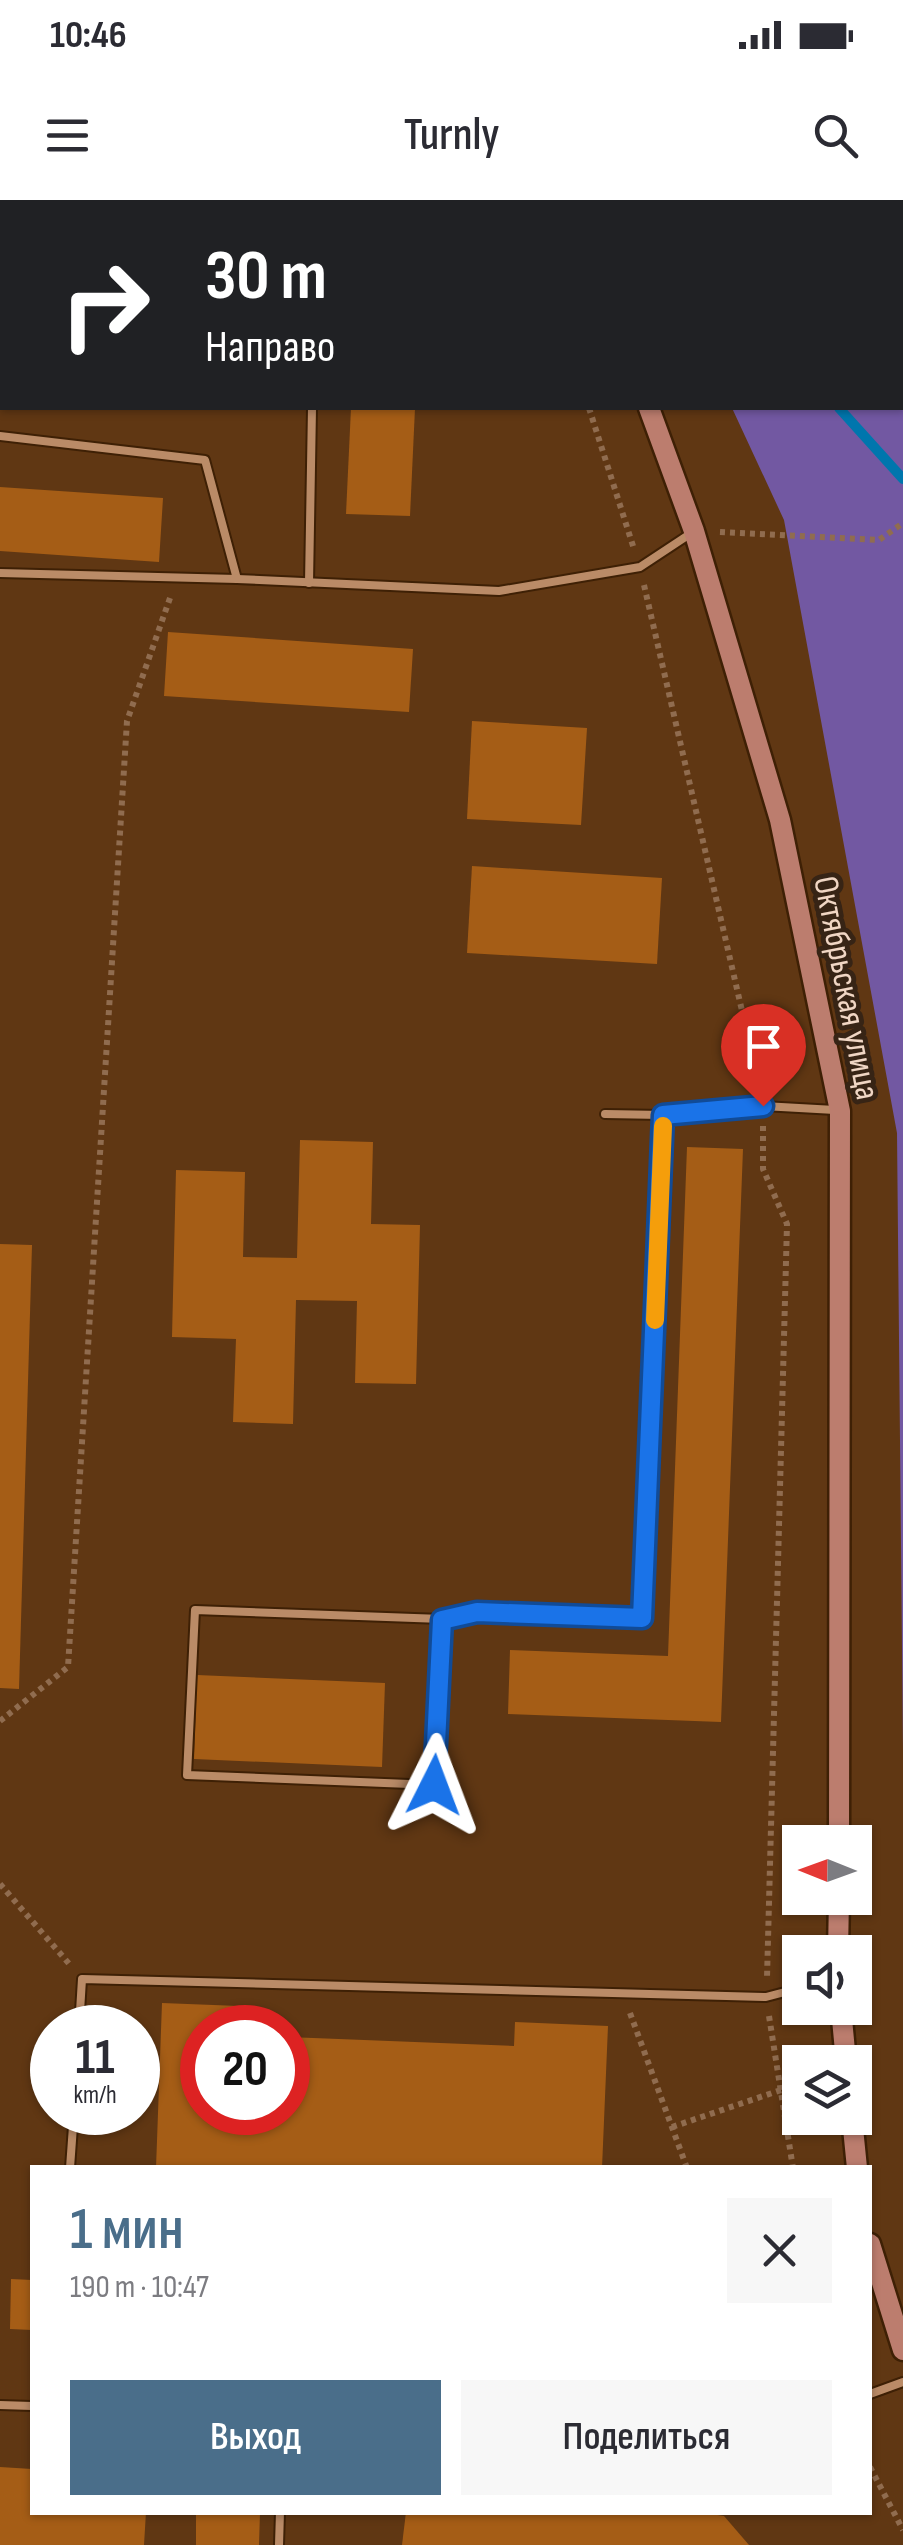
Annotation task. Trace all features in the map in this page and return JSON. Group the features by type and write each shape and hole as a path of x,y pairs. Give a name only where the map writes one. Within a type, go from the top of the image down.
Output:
{"street":[{"name":"Октябрьская улица","path":"650,410 694,531 780,820 840,1110 839,1825"},
{"path":"853,2135 856,2165"},
{"path":"872,2250 903,2350"}],"lane":[{"path":"309,582 312,410"},
{"path":"0,436 204,460 237,579"},
{"path":"0,573 499,591 640,567 694,531"},
{"path":"605,1114 663,1115 763,1106 840,1110"},
{"path":"442,1620 434,1785 187,1774 195,1610 442,1620 477,1612 642,1618 663,1115"},
{"path":"80,2005 82,1978 766,1997 782,1993"},
{"path":"70,2165 72,2135"},
{"path":"872,2393 903,2382"},
{"path":"0,2405 30,2406"},
{"path":"279,2545 280,2515"}],"path":[{"path":"590,410 640,567 763,1106 763,1169 787,1224 766,1997 793,2165"},
{"path":"694,531 879,540 903,523"},
{"path":"0,1721 68,1666 127,721 178,578"},
{"path":"0,1884 82,1978"},
{"path":"623,1993 687,2165"},
{"path":"672,2127 781,2090"},
{"path":"872,2471 903,2530"}],"shaded area":[{"path":"733,410 903,410 903,1750 897,1133 784,520"}],"building":[{"path":"351,410 415,410 410,516 346,514"},
{"path":"0,487 163,498 159,562 0,551"},
{"path":"168,632 413,649 409,712 164,696"},
{"path":"472,721 587,728 581,825 467,819"},
{"path":"472,866 662,878 657,964 467,953"},
{"path":"300,1140 373,1142 371,1224 420,1225 416,1384 355,1383 357,1301 296,1300 293,1424 233,1422 236,1339 172,1337 176,1170 245,1172 243,1257 297,1258"},
{"path":"687,1147 743,1149 721,1722 508,1714 510,1650 668,1656"},
{"path":"0,1244 32,1245 19,1689 0,1688"},
{"path":"197,1675 385,1683 382,1767 194,1759"},
{"path":"162,2003 213,2005 180,2005 180,2135 310,2135 310,2038 514,2046 515,2022 608,2026 602,2165 156,2165"},
{"path":"11,2279 30,2280 30,2330 10,2329"},
{"path":"0,2467 30,2469 30,2515 146,2515 144,2545 0,2545"},
{"path":"196,2515 260,2515 259,2545 196,2545"},
{"path":"406,2515 718,2515 724,2516 749,2545 402,2545"}],"waterway":[{"path":"841,410 903,479"}],"slow traffic":[{"path":"655,1320 663,1126"}],"route":[{"path":"434,1785 442,1620 477,1612 642,1618 663,1115 763,1106"}]}
